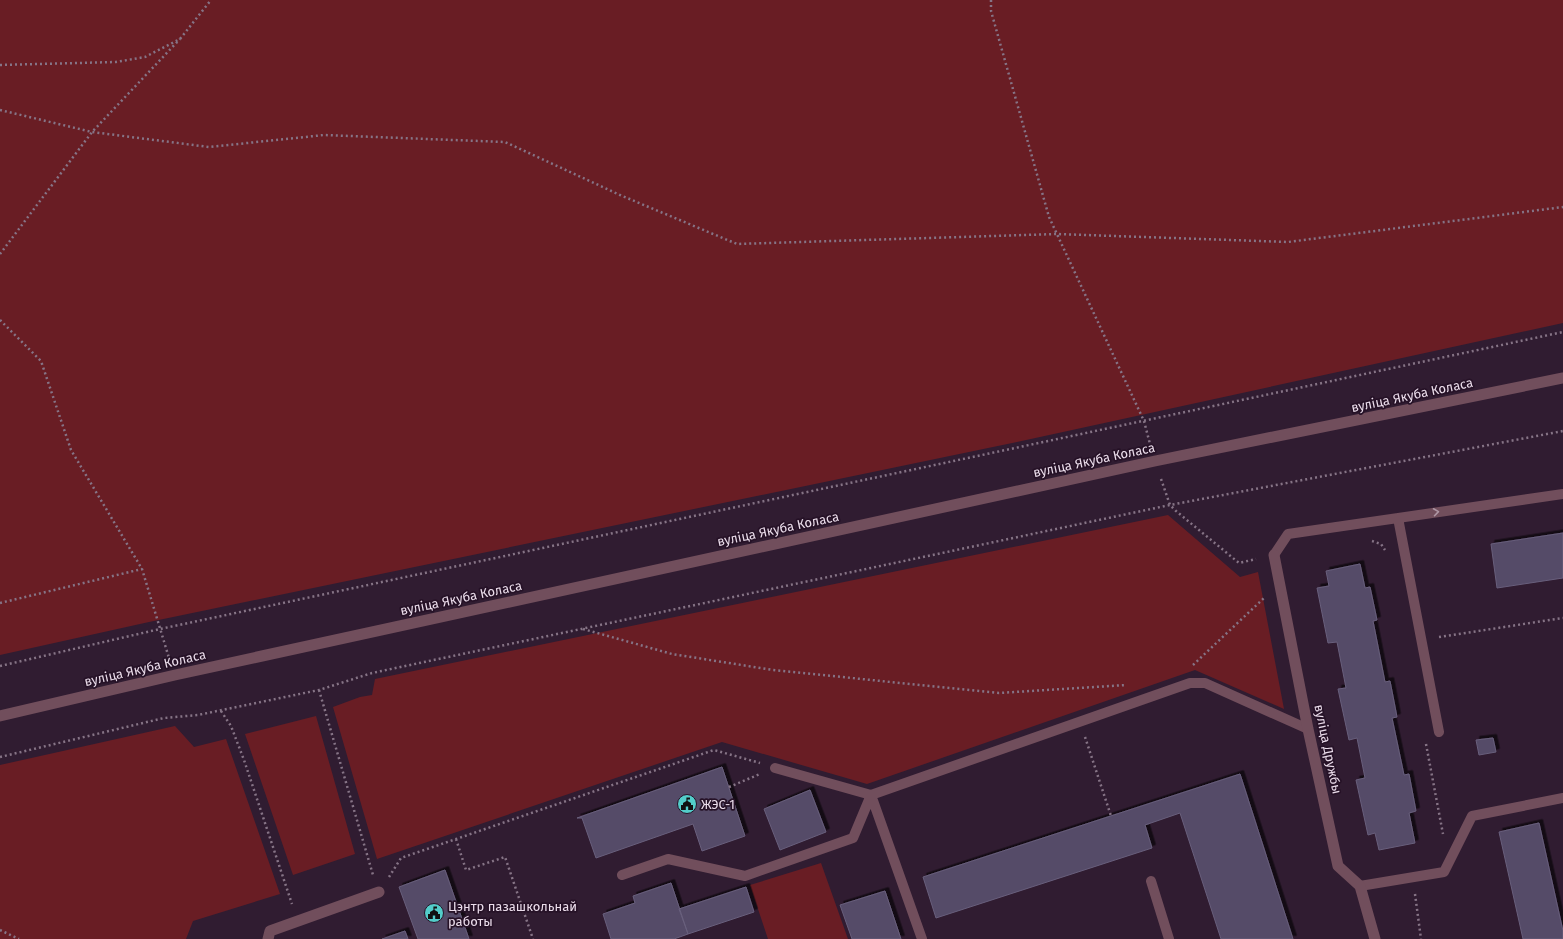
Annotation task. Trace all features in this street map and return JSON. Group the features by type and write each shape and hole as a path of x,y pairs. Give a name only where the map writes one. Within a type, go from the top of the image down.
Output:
{"street":[{"name":"вуліца Якуба Коласа","path":"0,716 175,675 1154,461 1563,378"},
{"name":"вуліца Дружбы","path":"1274,555 1308,729 1338,866 1360,886"},
{"path":"1360,886 1375,939"},
{"path":"268,939 270,931 379,892"}],"lane":[{"path":"1274,555 1288,534 1563,494"},
{"path":"1398,518 1439,732"},
{"path":"776,768 871,795 1190,684 1205,683 1308,729"},
{"path":"622,875 668,859 745,876 853,838 871,795"},
{"path":"871,795 922,939"},
{"path":"1360,886 1444,872 1472,816 1563,798"},
{"path":"1150,881 1170,939"}],"path":[{"path":"0,254 92,132 180,39 210,0"},
{"path":"991,0 991,11 1049,217 1144,421"},
{"path":"0,65 116,62 145,57 180,39"},
{"path":"0,110 92,132 209,147 324,135 505,142 620,195 737,244 1057,234 1288,242 1563,207"},
{"path":"0,320 41,361 71,450 142,569 175,675"},
{"path":"0,666 160,629 1563,332"},
{"path":"0,757 164,718 198,716 319,690 372,673 1170,505 1563,431"},
{"path":"1176,511 1239,563"},
{"path":"1369,539 1381,544 1387,553"},
{"path":"0,603 142,569"},
{"path":"1189,669 1280,583"},
{"path":"1421,640 1563,618"},
{"path":"581,629 672,654 758,668 999,693 1129,685"},
{"path":"319,690 372,871"},
{"path":"221,711 231,726 244,760 292,903"},
{"path":"1080,722 1111,816"},
{"path":"1425,742 1444,841"},
{"path":"379,892 401,858 714,750 776,768"},
{"path":"729,787 776,768"},
{"path":"456,839 466,870 505,857 533,939"},
{"path":"1412,878 1421,939"},
{"path":"0,930 19,939"}],"shaded area":[{"path":"0,0 1563,0 1563,323 1017,442 149,622 0,655"},
{"path":"1168,515 1240,577 1258,572 1284,709 1195,670 867,784 722,742 377,859 333,707 360,697 372,695 375,679"},
{"path":"316,716 355,854 293,875 245,734"},
{"path":"175,726 194,747 226,739 280,894 193,921 186,939 0,939 0,765"},
{"path":"821,863 848,939 768,939 750,885"}],"building":[{"path":"1563,533 1563,578 1497,588 1491,544"},
{"path":"1360,564 1365,588 1370,587 1377,620 1373,621 1385,682 1390,681 1397,717 1392,718 1404,775 1409,774 1416,811 1409,813 1415,843 1379,850 1375,833 1368,835 1356,780 1365,778 1357,738 1349,740 1338,689 1346,688 1337,642 1328,643 1317,588 1329,586 1326,571"},
{"path":"1493,738 1496,752 1479,755 1476,740"},
{"path":"722,767 745,836 702,851 693,824 596,858 582,818 577,818"},
{"path":"1240,774 1293,939 1221,939 1180,813 1145,825 1152,848 936,918 923,877"},
{"path":"810,790 826,832 780,850 764,809"},
{"path":"1539,823 1563,931 1563,939 1523,939 1499,832"},
{"name":"Цэнтр пазашкольнай работы","path":"445,870 469,939 418,939 399,887"},
{"path":"671,883 688,934 674,939 611,939 603,914 635,903 633,896"},
{"path":"746,887 754,912 688,934 679,909"},
{"path":"885,891 901,939 852,939 840,905"},
{"path":"405,931 408,939 382,939"}],"place":[{"name":"ЖЭС-1","path":"687,804"},
{"name":"Цэнтр пазашкольнай работы","path":"434,913"}]}
